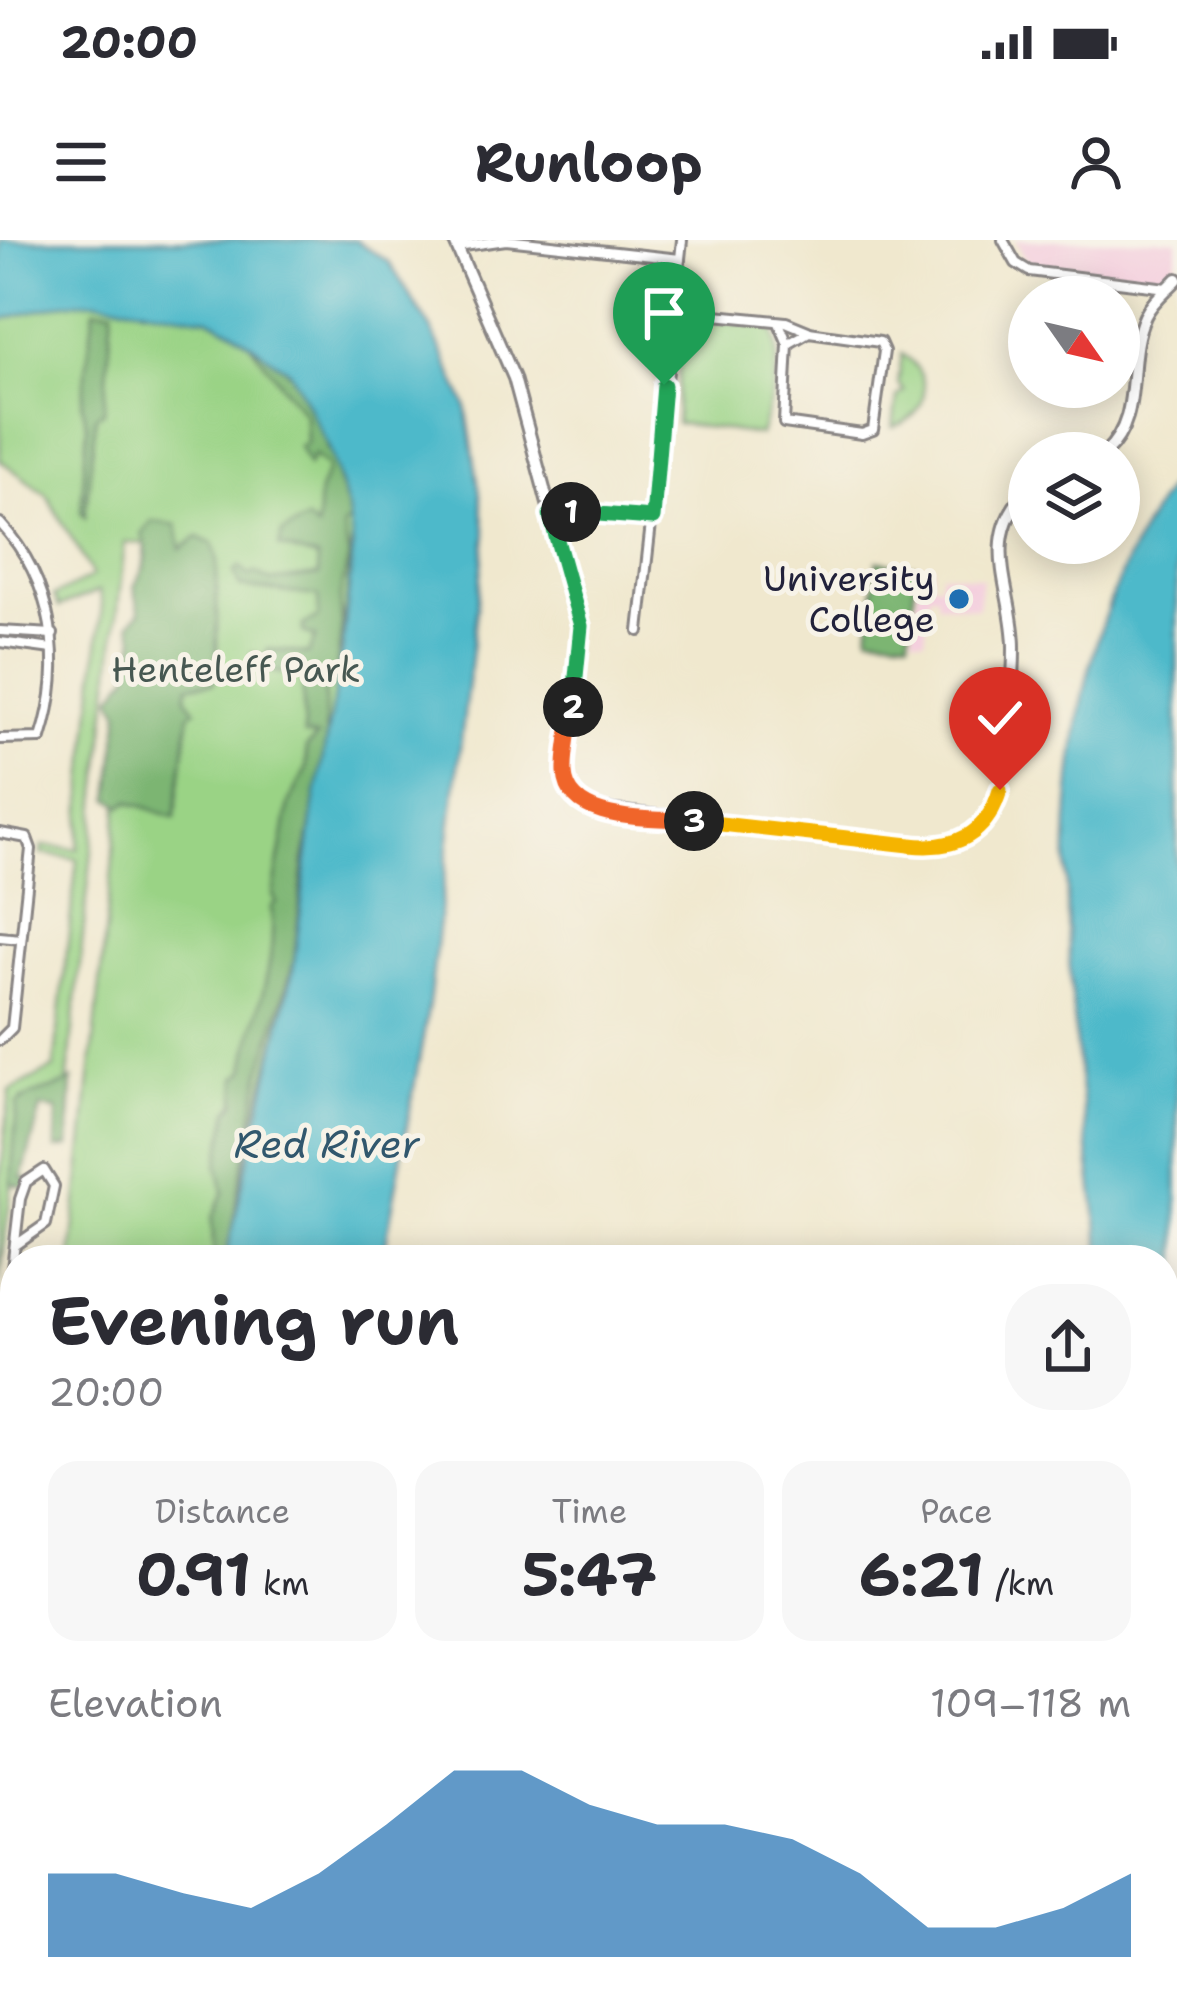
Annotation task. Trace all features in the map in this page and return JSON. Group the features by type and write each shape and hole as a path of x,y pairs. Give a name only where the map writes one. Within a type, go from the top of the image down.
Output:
{"street":[{"path":"680,259 506,240 455,243 514,377 581,626 565,768 569,790 598,810 925,846 951,844 974,834 995,808 1000,790 1013,667 1013,627 999,568 1008,521"},
{"path":"640,631 682,240"},
{"path":"1003,240 1009,254 1029,271 1174,283"},
{"path":"1122,432 1130,412 1145,316 1174,283"},
{"path":"674,311 779,323 880,342 884,351 873,430 862,434 784,423 788,344 779,323"},
{"path":"788,344 809,332"},
{"path":"550,515 584,512 653,518"},
{"path":"0,523 21,549 49,606 53,634 41,738 0,739"},
{"path":"0,631 53,634"},
{"path":"0,642 52,649"},
{"path":"0,832 31,842 12,1028 0,1040"},
{"path":"0,937 21,939"},
{"path":"44,1170 54,1186 46,1224 16,1245 26,1182 44,1170"}],"shaded area":[{"path":"1015,240 1177,240 1171,277 1165,279 1028,263"},
{"name":"University College","path":"921,564 933,565 932,583 940,584 941,573 982,578 978,608 937,603 938,595 930,594 925,639 913,637"}],"green space":[{"name":"Henteleff Park","path":"105,295 237,321 318,408 354,519 338,683 313,811 293,970 249,1142 229,1245 73,1245 146,544 125,542 65,1104 22,1100 4,1245 0,1245 0,1182 10,1091 54,1068 77,859 41,854 43,846 78,849 102,605 99,591 59,607 54,596 93,576 47,495 0,460 0,314"},
{"path":"94,309 113,309 104,411 96,416 85,517 81,512 87,426 82,404"},
{"path":"687,318 771,327 777,367 760,435 676,423 681,325"},
{"path":"244,336 287,370 310,399 327,449 339,451 342,463 336,474 351,520 343,527 349,557 340,596 342,624 336,677 325,692 326,754 304,860 294,961 261,1071 229,1245 213,1245 212,1219 224,1192 218,1165 268,969 271,907 276,902 273,895 289,804 306,769 306,748 317,737 304,735 302,671 279,673 254,665 252,653 266,656 268,649 308,654 316,637 303,633 303,625 319,617 318,596 240,587 234,572 240,567 249,576 255,573 271,581 319,575 317,558 279,547 282,533 307,520 317,528 319,492 328,468 314,455 308,465 299,446 306,443 305,415"},
{"path":"902,354 919,372 924,394 915,414 893,427 897,397 904,391 898,384"},
{"path":"152,521 177,525 181,549 198,537 213,544 217,557 217,674 213,683 189,685 186,697 196,710 190,713 175,818 110,799 120,712 112,697 129,675 135,638 130,623 140,612 134,587 146,557 142,534"},
{"path":"877,561 917,566 909,639 869,635"},
{"path":"72,1080 69,1147 56,1149 57,1110 41,1108 22,1178 32,1181 27,1188 11,1184 17,1104"}],"water":[{"name":"Red River","path":"0,240 355,240 389,262 433,332 466,405 486,534 429,1004 386,1245 229,1245 293,970 313,811 342,652 353,548 348,510 328,446 289,371 208,318 99,301 65,303 0,320"},
{"path":"1177,474 1177,1245 1100,1245 1077,1060 1067,856 1074,755 1092,657 1126,564 1140,564 1140,539"}],"place":[{"name":"University College","path":"959,599"}],"route":[{"path":"664,385 653,518 584,512 550,515 581,626 565,768 569,790 578,802 598,810 938,847 974,834 995,808 1000,790"}]}
